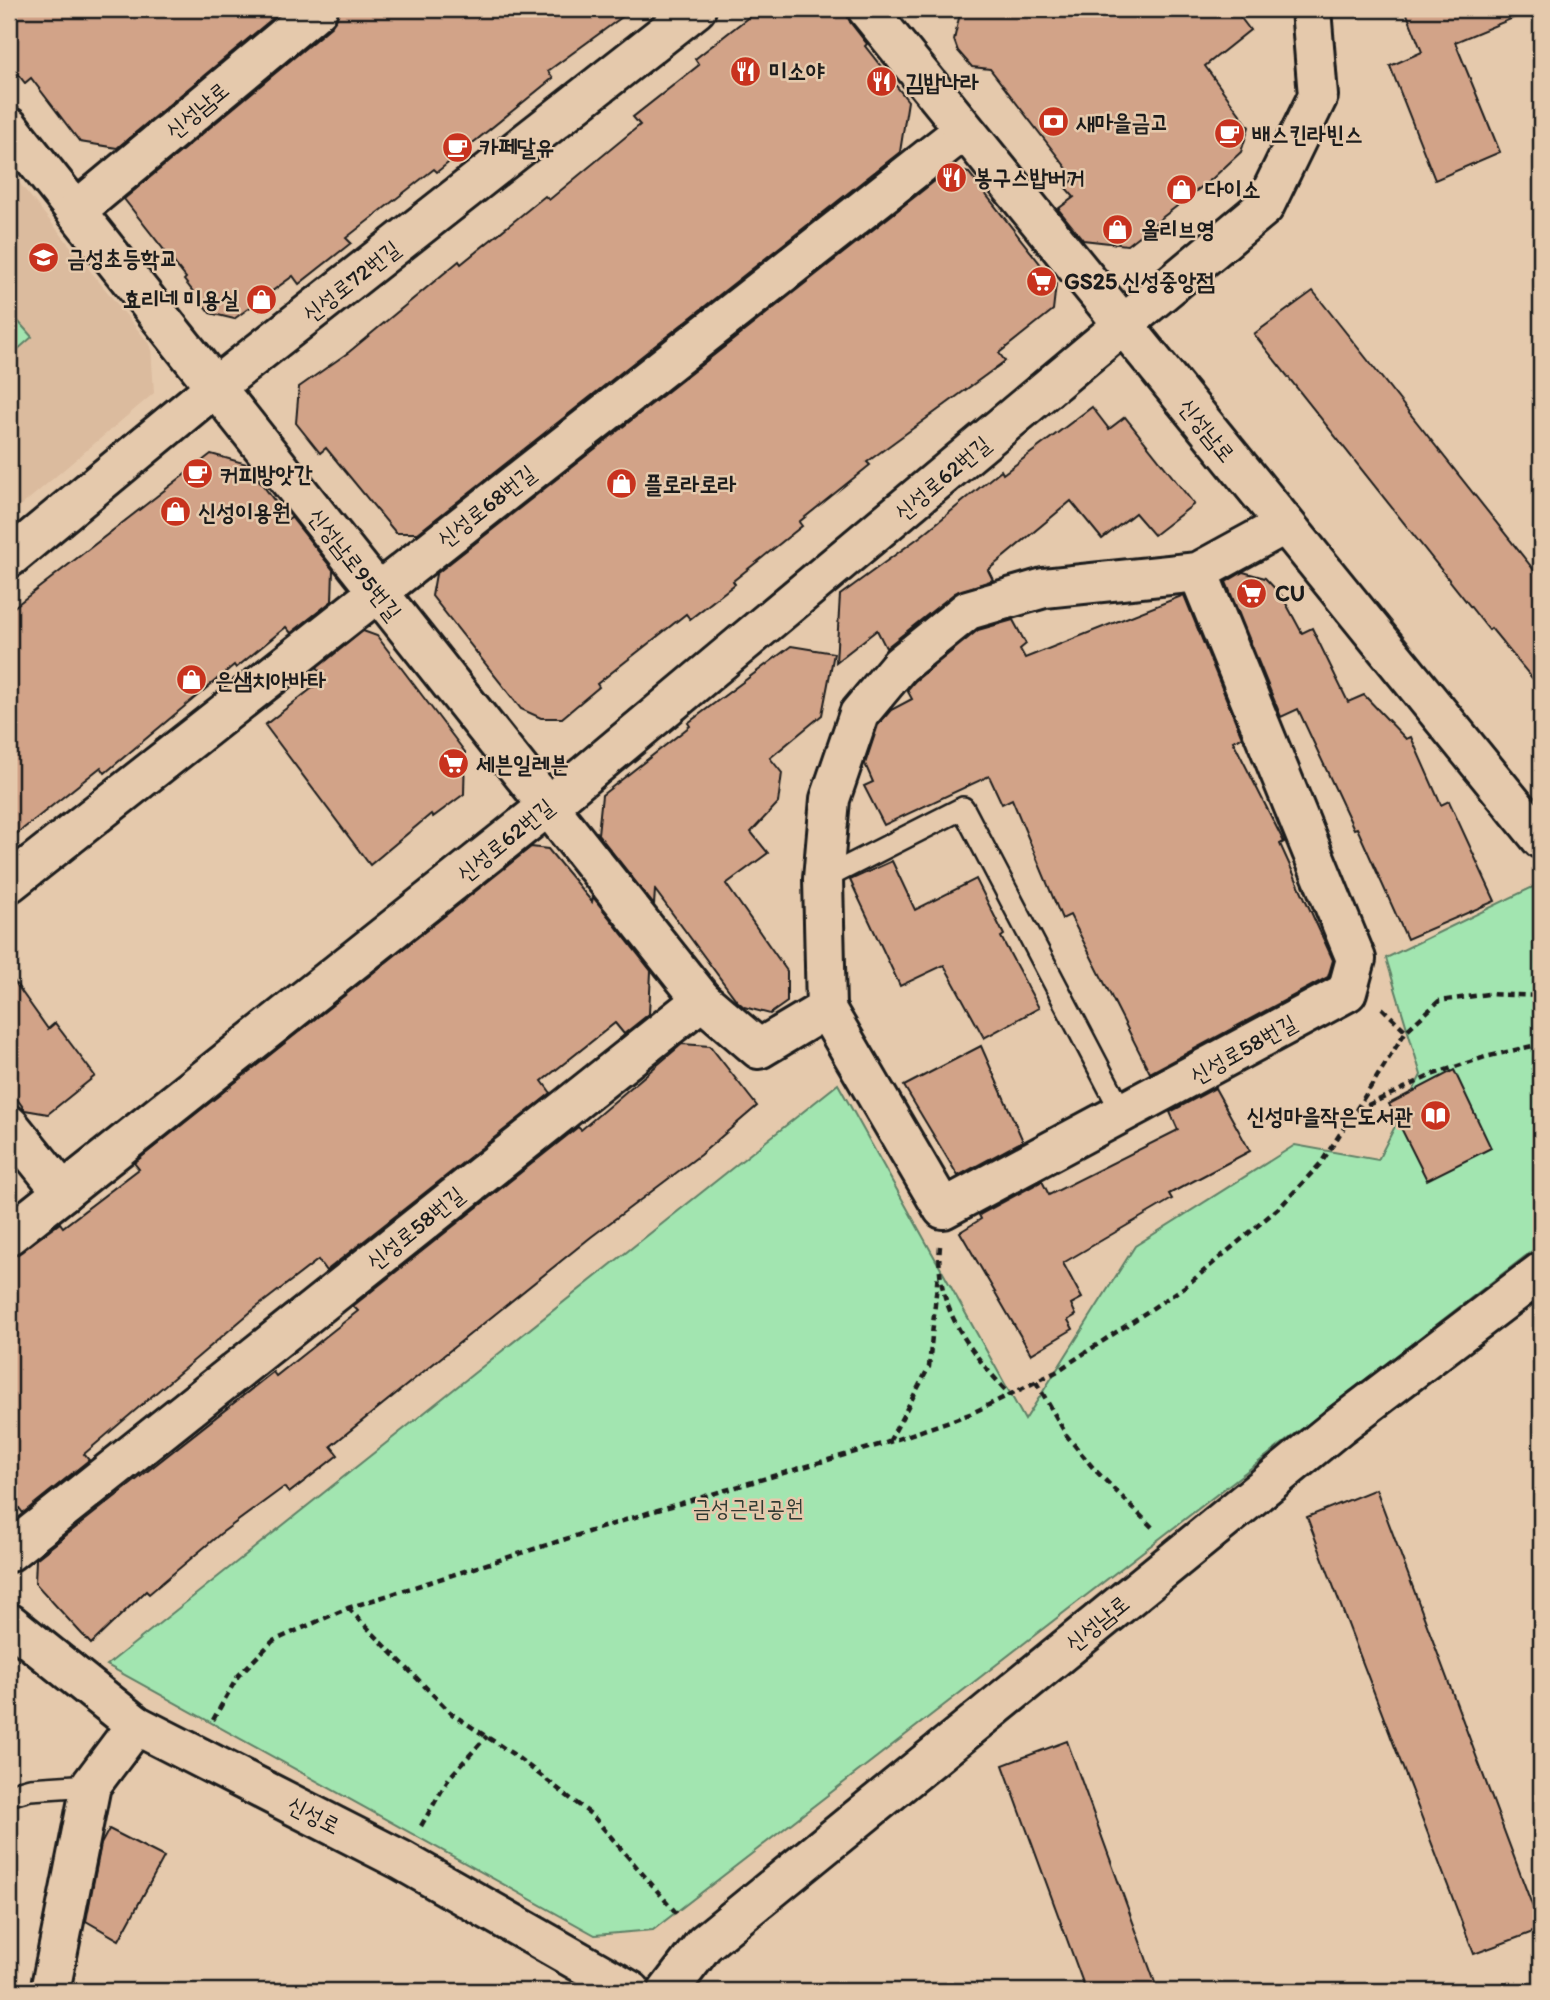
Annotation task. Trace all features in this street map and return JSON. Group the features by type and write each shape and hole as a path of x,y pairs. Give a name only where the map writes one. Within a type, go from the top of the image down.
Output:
{"street":[{"name":"신성남로","path":"76,212 318,9"},
{"name":"신성로72번길","path":"9,558 215,387 696,9"},
{"name":"신성남로","path":"867,9 1123,328 1541,839"},
{"path":"1123,328 1264,206 1318,96 1311,9"},
{"name":"신성남로95번길","path":"9,127 702,1000"},
{"name":"신성로68번길","path":"9,883 964,130"},
{"name":"신성로62번길","path":"9,1235 548,806 1123,328"},
{"path":"943,1209 826,1009 823,879 830,799 859,714 900,665 968,610 1044,588 1198,572 1284,525"},
{"path":"1198,572 1356,959 1351,978"},
{"name":"신성로58번길","path":"943,1209 1347,992 1351,978"},
{"path":"702,1000 759,1049 826,1009"},
{"name":"신성로58번길","path":"9,1552 702,1000"},
{"path":"9,1125 63,1192"},
{"name":"신성남로","path":"668,1991 704,1944 1339,1426 1541,1272"},
{"name":"신성로","path":"9,1623 136,1725 401,1860 631,1991"},
{"path":"50,1991 91,1785 136,1725"}],"lane":[{"path":"823,879 963,808 1123,1114"},
{"path":"9,1795 30,1789 91,1785"}],"path":[{"path":"1351,978 1406,1031"},
{"path":"193,1753 238,1676 272,1641 348,1608 651,1512 889,1442 970,1414 1035,1382 1102,1344 1186,1286 1281,1206 1321,1163 1406,1031 1438,1001 1488,994 1541,996"},
{"path":"1355,1111 1434,1074 1485,1057 1541,1044"},
{"path":"889,1442 929,1367 943,1209"},
{"path":"938,1265 946,1307 957,1327 974,1356 1010,1395"},
{"path":"1035,1382 1067,1436 1094,1469 1181,1555"},
{"path":"348,1608 452,1714 487,1736 592,1815 704,1944"},
{"path":"401,1860 449,1778 487,1736"}],"shaded area":[{"name":"금성초등학교","path":"9,170 151,346 154,393 9,516"}],"green space":[{"path":"9,311 32,337 9,357"},
{"name":"금성근린공원","path":"1541,883 1541,1244 653,1930 595,1935 107,1665 838,1084 1025,1420 1135,1246 1295,1145 1378,1160 1421,1075 1386,958"}],"building":[{"path":"9,9 284,9 117,148 80,142 31,78 25,83 9,63"},
{"path":"339,9 633,9 548,71 553,78 437,172 434,169 346,238 351,243 299,284 293,276 234,319 210,313 124,199 332,26"},
{"path":"759,9 846,9 850,22 867,44 865,46 908,101 900,152 418,533 396,533 326,448 320,453 296,423 299,387 349,352 459,261 461,264 545,196 549,200 640,125 633,117 699,65 695,59"},
{"path":"961,9 1234,9 1250,30 1205,66 1249,127 1241,152 1213,178 1127,245 1083,240 1058,209 1074,197 1065,187 1075,179 990,69 972,67 958,51 954,40"},
{"path":"1405,9 1535,9 1455,42 1500,152 1435,180 1390,66 1422,52"},
{"path":"950,169 969,173 1056,284 1053,310 999,353 1005,361 867,462 870,465 799,522 802,526 733,581 735,584 690,619 686,614 597,684 599,687 562,718 541,718 521,709 432,596 436,574"},
{"path":"1313,291 1541,579 1541,689 1491,628 1489,630 1254,334"},
{"path":"1092,407 1109,429 1125,417 1194,504 1154,535 1135,513 1102,539 1071,501 988,570 993,580 955,593 886,648 877,630 836,662 840,595 921,536 1001,470 1003,474"},
{"path":"211,454 247,464 288,519 291,517 333,570 332,601 291,633 286,627 236,668 234,665 105,773 101,767 9,840 9,611"},
{"path":"1243,572 1265,578 1282,596 1302,633 1312,628 1348,702 1364,695 1406,739 1411,737 1441,805 1449,801 1495,901 1407,939 1357,828 1354,829 1298,709 1281,717 1226,582"},
{"path":"1184,595 1242,737 1233,741 1284,842 1280,844 1333,960 1328,977 1150,1073 1070,915 1062,919 1012,799 1002,804 989,776 884,825 864,786 873,782 865,764 878,725 891,710 912,699 907,690 978,630 1013,620 1026,644 1020,649 1025,658"},
{"path":"363,631 377,636 465,752 464,794 433,817 431,814 370,865 265,725 325,678 317,668"},
{"path":"791,646 834,653 822,715 770,758 782,773 778,803 751,832 768,853 726,884 787,971 787,1002 770,1014 744,1007 737,1001 655,890 654,905 598,834 602,795 690,726 688,723"},
{"path":"531,847 548,849 592,902 593,897 651,971 649,1014 624,1034 615,1023 542,1081 551,1093 326,1271 318,1260 253,1310 84,1454 89,1460 23,1513 9,1495 9,1260 60,1223 63,1227 139,1169 134,1163"},
{"path":"892,861 915,910 976,879 1004,935 1001,937 1039,1008 984,1038 944,965 900,986 850,880"},
{"path":"9,974 48,1029 55,1023 95,1076 48,1114 25,1110 9,1088"},
{"path":"682,1044 710,1046 757,1106 700,1155 591,1237 331,1446 338,1455 289,1493 284,1487 220,1534 149,1594 146,1591 91,1644 35,1583 36,1559 273,1372 276,1376 358,1311 353,1306 578,1127 581,1130"},
{"path":"981,1046 1023,1141 958,1176 904,1086"},
{"name":"신성마을작은도서관","path":"1454,1070 1491,1148 1427,1180 1389,1104"},
{"path":"1215,1088 1250,1151 1169,1194 1172,1199 1063,1263 1082,1298 1071,1304 1076,1315 1068,1320 1073,1329 1031,1354 960,1232 981,1219 979,1215 1042,1181 1049,1195 1178,1130 1170,1112"},
{"path":"1376,1489 1541,1929 1474,1954 1307,1517"},
{"path":"1067,1741 1158,1991 1086,1991 1003,1765"},
{"path":"109,1829 164,1857 119,1940 86,1921 101,1844"}],"place":[{"name":"미소야","path":"746,71"},
{"name":"김밥나라","path":"882,82"},
{"name":"새마을금고","path":"1053,122"},
{"name":"배스킨라빈스","path":"1229,134"},
{"name":"카페달유","path":"457,147"},
{"name":"봉구스밥버거","path":"951,177"},
{"name":"다이소","path":"1182,189"},
{"name":"올리브영","path":"1118,229"},
{"name":"금성초등학교","path":"44,258"},
{"name":"GS25 신성중앙점","path":"1041,281"},
{"name":"효리네 미용실","path":"262,299"},
{"name":"커피방앗간","path":"197,474"},
{"name":"플로라로라","path":"621,484"},
{"name":"신성이용원","path":"175,512"},
{"name":"CU","path":"1252,593"},
{"name":"은샘치아바타","path":"192,680"},
{"name":"세븐일레븐","path":"453,764"},
{"name":"신성마을작은도서관","path":"1436,1116"}]}
